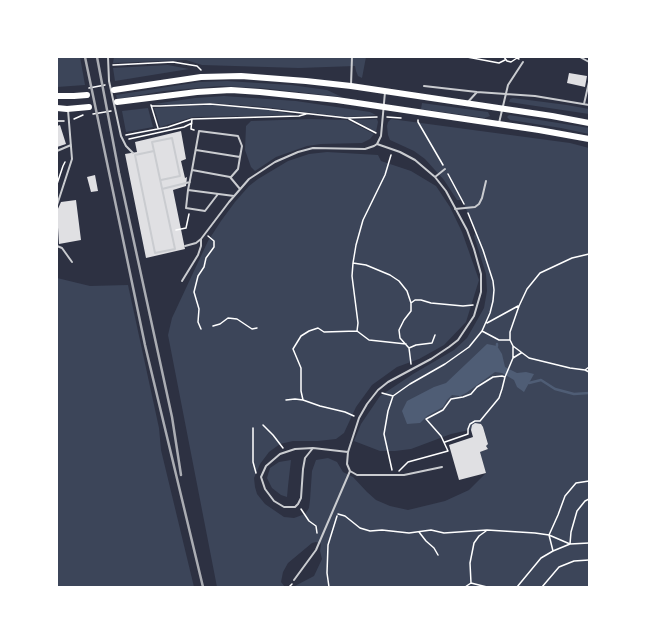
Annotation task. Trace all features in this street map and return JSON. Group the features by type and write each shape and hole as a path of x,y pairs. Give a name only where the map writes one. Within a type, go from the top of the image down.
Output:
{"highway":[{"path":"114,90 218,76 298,81 351,86 589,123"},
{"path":"117,102 197,92 231,90 336,100 568,134 589,139"},
{"path":"57,96 87,95"},
{"path":"57,108 68,109 89,107"}],"lane":[{"path":"108,57 109,81 118,126 123,141 133,153"},
{"path":"351,86 352,57"},
{"path":"580,57 589,62"},
{"path":"499,124 508,85 523,62"},
{"path":"584,104 589,82"},
{"path":"424,86 477,92 535,96 589,105"},
{"path":"185,246 196,243 201,239 249,179 275,162 298,152 321,148 365,148 377,144 381,136 385,91"},
{"path":"466,104 477,92"},
{"path":"57,205 72,158 68,109"},
{"path":"218,194 205,211 186,208 199,131 238,136 242,146 238,169 230,177"},
{"path":"154,151 135,155 155,254 175,249 161,180 152,142 172,138 180,176 161,180"},
{"path":"57,151 70,144"},
{"path":"377,144 393,149 415,160 435,177 446,191 467,230 480,265 482,281 479,303 474,316 458,340 431,359 400,374 378,390 367,404 359,418 348,452 347,464 350,471 357,475 397,476 442,467"},
{"path":"196,150 240,157"},
{"path":"435,177 445,169"},
{"path":"192,170 230,177 240,189"},
{"path":"455,209 475,207 479,204 486,181"},
{"path":"162,189 190,182"},
{"path":"188,190 234,196"},
{"path":"182,281 198,255 201,239"},
{"path":"57,246 62,248 72,262"},
{"path":"313,448 305,458 301,498 298,504 295,507 284,507 274,501 265,489 261,477 266,466 285,451 313,448 348,452"},
{"path":"294,580 316,550 322,539 350,471"}],"path":[{"path":"467,57 499,63 505,60 511,62 517,58 523,62"},
{"path":"109,66 173,62 197,66 201,70"},
{"path":"158,129 151,105 210,104 347,118 381,136"},
{"path":"92,114 114,110"},
{"path":"121,136 158,129 192,119 299,116 308,114"},
{"path":"192,119 191,130 195,130"},
{"path":"393,475 384,434 388,412 394,396 410,384 445,364 464,351 475,341 486,323 493,301 494,290 493,280 483,250 465,208 418,122 418,119"},
{"path":"123,141 184,127 192,123"},
{"path":"357,331 358,323 352,276 356,245 363,220 385,175 393,149"},
{"path":"181,229 186,228 190,209"},
{"path":"201,329 198,322 200,308 194,292 195,284 204,267 206,258 214,247 214,241 206,233"},
{"path":"589,254 572,258 540,273 527,289 510,332 510,340 513,346 529,358 589,372"},
{"path":"353,263 378,269 399,281 407,291 411,303 411,311 399,330 400,338 409,348 411,363"},
{"path":"411,303 415,300 463,306 479,303"},
{"path":"486,323 519,306"},
{"path":"214,326 220,324 228,318 237,319 252,329 257,328"},
{"path":"303,400 301,391 301,368 293,349 301,336 309,331 318,328 324,332 357,331 369,340 406,344"},
{"path":"482,331 499,340 510,340"},
{"path":"409,348 416,345 432,344 435,335"},
{"path":"513,346 513,358"},
{"path":"445,442 468,434 470,424 480,421 499,398 508,368 513,358 521,353"},
{"path":"585,370 589,367"},
{"path":"397,476 400,469 408,462 448,451 441,436 426,419 443,410 451,399 471,394 477,387 493,377 505,377"},
{"path":"378,390 383,394 394,396"},
{"path":"286,400 303,400 345,412 359,418"},
{"path":"263,425 285,451"},
{"path":"253,428 253,462 256,473 261,477"},
{"path":"553,551 549,535 565,496 569,489 576,483 589,481"},
{"path":"570,544 572,528 577,511 589,499"},
{"path":"298,504 309,521 316,526 318,533 328,545"},
{"path":"329,587 328,545 338,514 345,516 360,528 370,531 382,530 409,533 431,530 444,533 460,533 473,530 487,530 535,533 549,535 570,544"},
{"path":"471,583 470,563 474,543 479,536 487,530"},
{"path":"419,532 438,555"},
{"path":"517,587 537,562 553,551 570,544 589,543"},
{"path":"542,587 559,566 574,561 589,560"},
{"path":"465,587 471,583 486,587"}],"shaded area":[{"path":"57,57 80,57 85,85 57,87"},
{"path":"114,57 366,57 362,78 358,76 355,66 299,68 202,65 186,60 113,63"},
{"path":"168,65 189,69 115,81 113,68"},
{"path":"227,81 291,85 327,90 342,97 262,88 220,86 164,91 117,99 116,95 199,82"},
{"path":"224,96 296,101 370,112 376,115 347,117 264,107 211,103 171,105 154,104 195,98"},
{"path":"513,98 589,109 589,114 509,102 510,99"},
{"path":"422,103 488,112 490,116 485,118 421,109"},
{"path":"210,105 266,109 295,115 193,117 160,127 154,108"},
{"path":"148,108 153,127 126,132 122,111"},
{"path":"509,115 589,128 589,134 510,120 507,117"},
{"path":"310,119 347,120 374,134 370,139 362,143 321,144 307,146 276,157 255,171 251,167 245,150 246,126 251,121"},
{"path":"377,119 378,122 376,132 354,120"},
{"path":"391,119 570,143 589,148 589,587 293,587 314,576 322,559 320,551 321,544 316,542 312,543 288,563 283,572 281,582 285,587 217,587 168,335 172,318 208,241 221,221 249,186 288,161 309,154 327,152 378,155 381,161 411,171 436,186 450,207 462,232 479,280 466,322 444,345 419,359 397,367 372,385 356,407 344,433 336,439 293,441 280,444 269,452 260,464 254,478 257,494 265,504 284,517 294,518 305,514 309,508 312,471 316,460 328,458 337,462 343,472 353,477 376,500 390,506 408,510 445,501 469,490 486,473 480,452 488,449 486,446 488,443 483,427 451,434 411,449 395,451 380,451 354,441 361,424 380,396 413,374 454,350 467,338 484,308 487,291 486,274 474,236 476,231 462,200 457,200 444,180 425,159 414,151 390,140 387,126"},
{"path":"57,278 90,286 128,285 159,428 161,450 194,587 57,587"},
{"path":"487,344 497,346 502,354 505,367 517,373 526,372 534,374 524,392 517,387 514,380 502,373 495,372 466,393 460,396 452,395 443,407 427,416 420,423 407,424 402,411 407,401 434,387 446,383"},
{"path":"291,460 287,497 281,495 272,488 267,478 270,468 279,462"}],"building":[{"path":"569,73 587,76 585,87 567,83"},
{"path":"60,125 66,144 57,147 57,126"},
{"path":"181,131 186,159 181,161 185,178 187,177 186,186 173,190 185,249 146,258 125,154 137,152 135,142"},
{"path":"95,175 98,191 91,192 87,177"},
{"path":"76,200 81,240 59,244 57,211 61,202"},
{"path":"475,423 481,424 483,427 488,444 486,446 488,449 480,452 486,473 459,480 449,445 473,437 471,430 472,425"}],"waterway":[{"path":"529,383 541,380 555,389 574,394 589,393"}],"railway":[{"path":"85,57 145,345 203,587"},
{"path":"97,57 119,173 172,417 181,475"}]}
